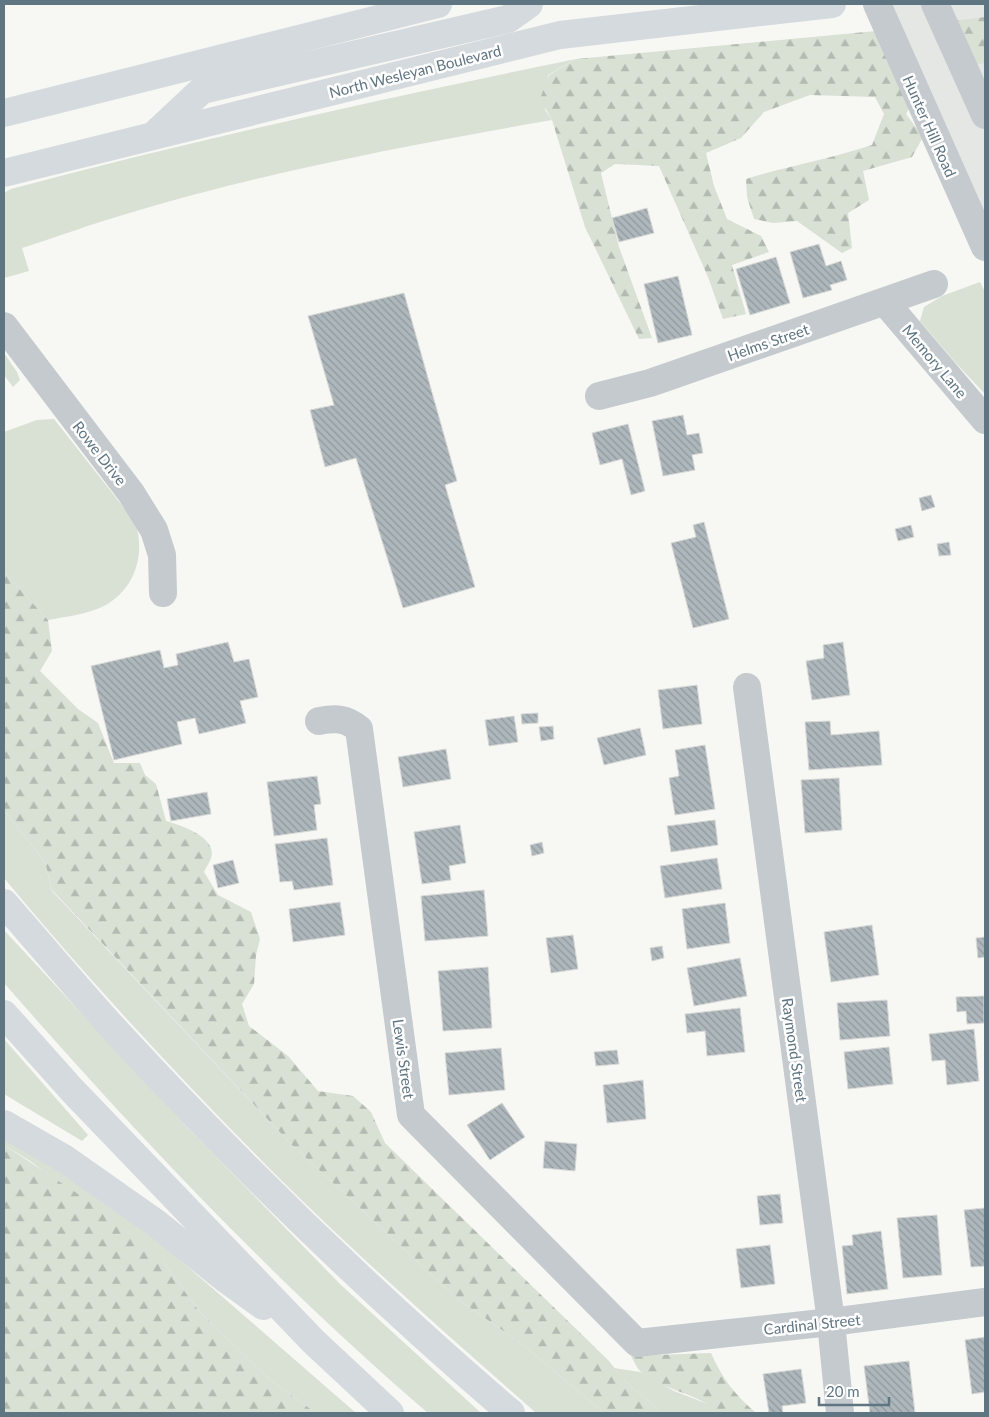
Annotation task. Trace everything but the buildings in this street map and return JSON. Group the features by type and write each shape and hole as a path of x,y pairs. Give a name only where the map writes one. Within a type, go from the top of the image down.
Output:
{"highway":[{"path":"4,113 438,4"},
{"path":"152,137 202,90 508,19 529,4"},
{"name":"North Wesleyan Boulevard","path":"4,173 560,35 832,4"},
{"path":"4,903 113,1027 215,1136 330,1250 511,1413"},
{"path":"4,1014 72,1090 313,1342 390,1413"},
{"path":"4,1124 65,1159 156,1223 227,1280 313,1342"}],"street":[{"name":"Hunter Hill Road","path":"877,4 985,247"},
{"path":"935,4 985,115"},
{"name":"Helms Street","path":"599,396 650,383 934,284"},
{"name":"Memory Lane","path":"885,302 985,420"},
{"name":"Rowe Drive","path":"4,326 131,493 154,530 162,555 163,593"},
{"name":"Raymond Street","path":"746,687 831,1322 840,1413"},
{"name":"Lewis Street","path":"319,721 336,718 350,721 359,729 411,1115 638,1343"},
{"name":"Cardinal Street","path":"638,1343 831,1322 985,1302"}],"shaded area":[{"path":"891,4 985,4 985,247"}],"green space":[{"path":"985,17 985,63 965,66 930,24"},
{"path":"876,31 912,103 906,114 923,137 912,157 863,171 869,200 848,213 852,248 842,253 797,221 773,223 754,219 747,197 746,179 872,145 884,114 875,97 810,95 764,112 741,138 706,153 714,186 727,219 761,236 769,252 732,265 746,314 723,319 708,277 659,166 615,164 601,173 619,247 652,338 639,339 585,227 552,120 540,99 549,75 576,59"},
{"path":"576,59 548,75 545,110 552,120 445,139 284,172 178,199 22,248 29,271 4,278 4,193 11,189 151,153 292,120"},
{"path":"980,282 985,292 985,394 920,321 924,307 942,296"},
{"path":"4,353 20,380 13,387 4,375"},
{"path":"54,419 135,522 139,548 138,561 128,584 109,603 85,613 48,620 4,572 4,432 37,420"},
{"path":"4,572 48,620 52,651 40,671 78,709 98,723 114,763 140,763 145,775 156,784 166,821 196,833 209,844 212,851 211,858 204,872 218,895 251,912 260,939 256,955 254,984 242,1004 249,1026 288,1056 318,1091 353,1096 371,1112 385,1143 608,1360 625,1381 662,1413 604,1413 522,1344 459,1300 292,1145 52,890 45,862 4,810"},
{"path":"4,810 45,862 52,891 292,1145 459,1300 522,1344 604,1413 536,1413 375,1269 281,1180 139,1032 70,956 4,878"},
{"path":"4,930 185,1125 341,1285 481,1413 428,1413 316,1312 208,1206 105,1096 4,983"},
{"path":"4,1039 88,1135 82,1141 4,1094"},
{"path":"4,1132 149,1233 356,1413 316,1413 269,1379 198,1310 163,1261 30,1161 4,1145"},
{"path":"4,1145 128,1227 163,1261 198,1310 269,1379 316,1413 4,1413"},
{"path":"711,1353 730,1386 756,1413 718,1413 712,1407 693,1397 650,1379 640,1371 631,1356"},
{"path":"614,1368 640,1372 674,1391 713,1406 718,1413 662,1413 625,1381"}]}
